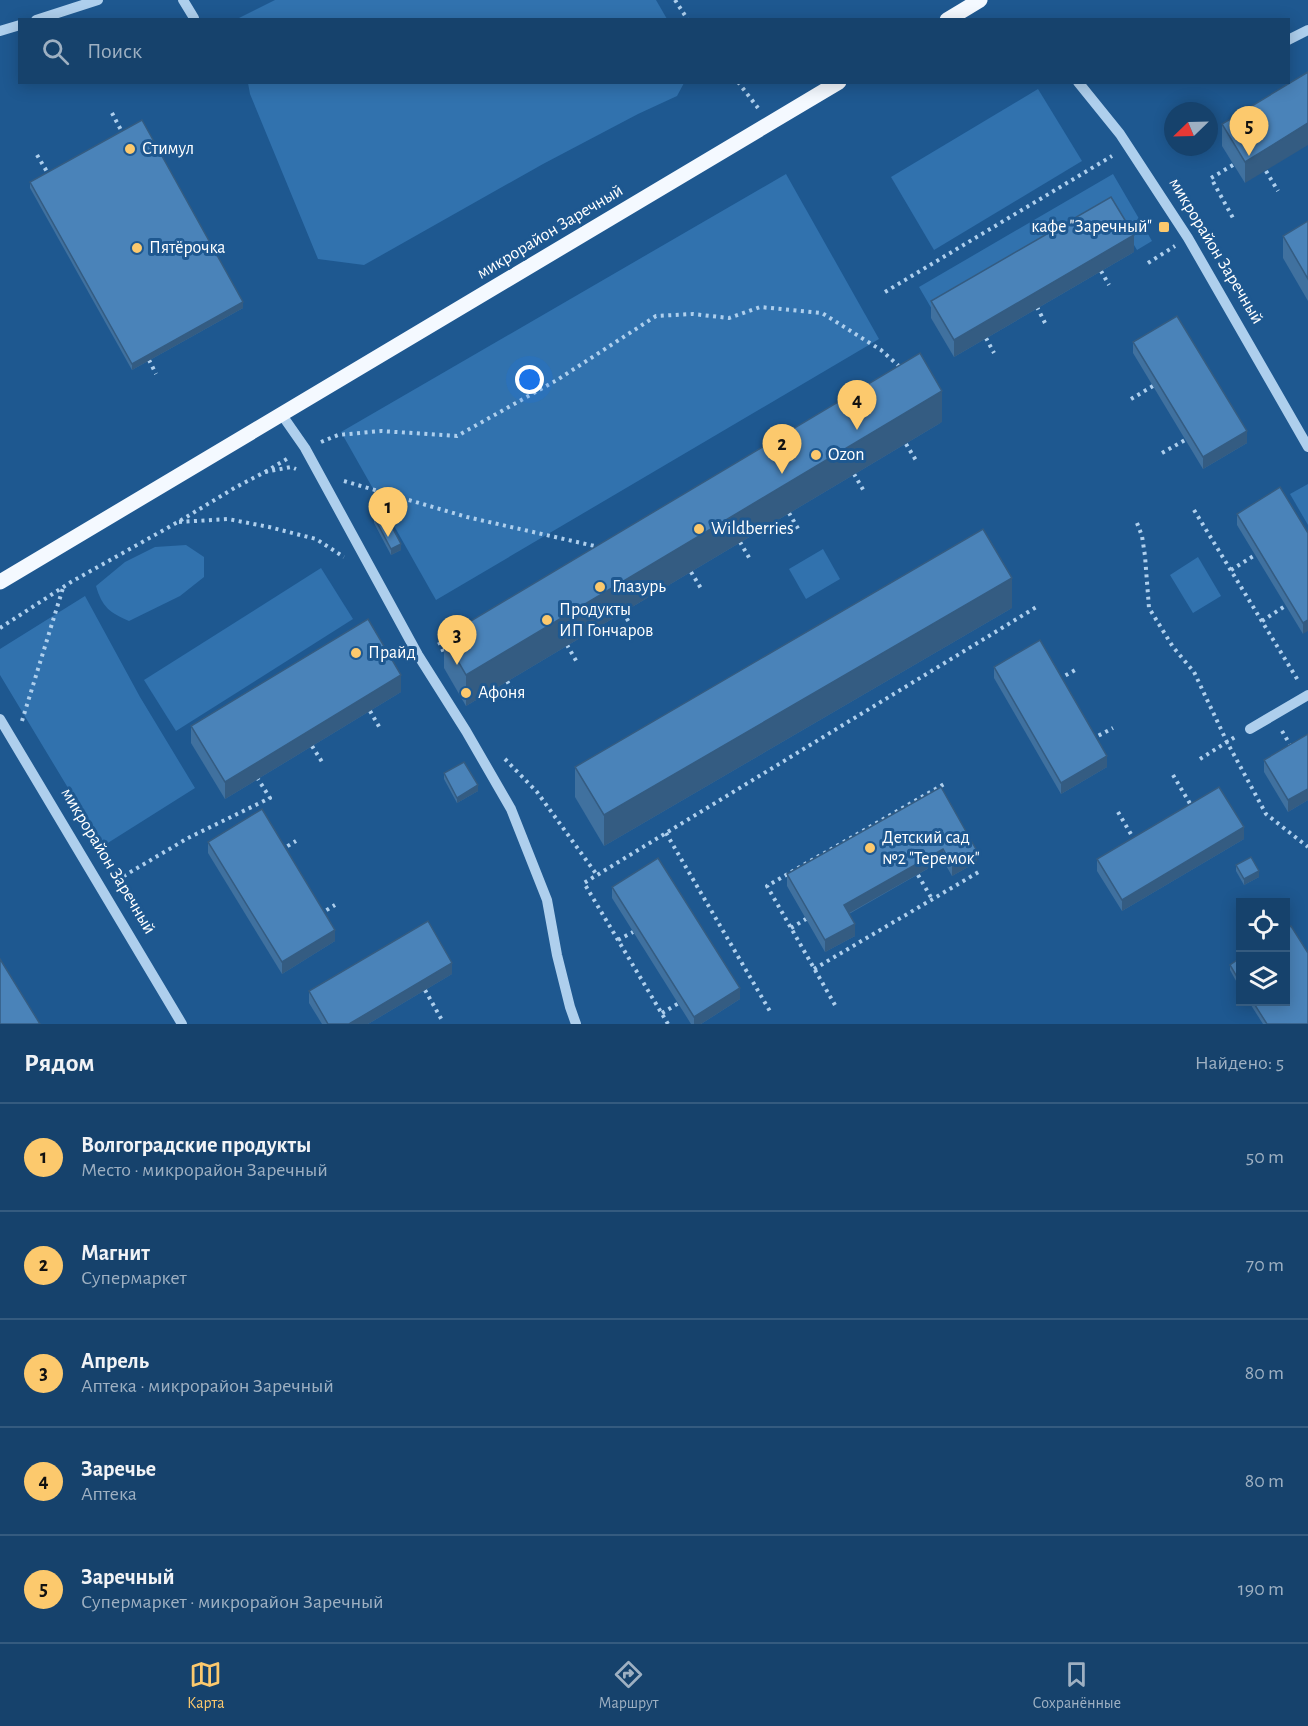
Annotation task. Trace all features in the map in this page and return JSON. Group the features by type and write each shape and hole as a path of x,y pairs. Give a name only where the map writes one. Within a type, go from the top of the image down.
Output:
{"main road":[{"path":"950,18 980,0"},
{"name":"микрорайон Заречный","path":"0,582 836,84"}],"street":[{"path":"42,18 98,0"},
{"path":"183,0 194,18"},
{"path":"0,31 18,26"},
{"path":"1290,39 1308,30"},
{"name":"микрорайон Заречный","path":"1080,84 1129,147 1188,238 1308,447"},
{"path":"282,415 305,448 418,655 466,731 511,809 547,900 557,955 576,1024"},
{"path":"1250,729 1308,695"},
{"name":"микрорайон Заречный","path":"0,719 182,1024"}],"path":[{"path":"675,0 687,18"},
{"path":"740,84 770,123"},
{"path":"112,113 124,135"},
{"path":"885,292 1129,147"},
{"path":"37,155 50,177"},
{"path":"1233,165 1211,178 1233,218"},
{"path":"1266,171 1278,191"},
{"path":"1148,263 1188,238"},
{"path":"1101,271 1109,285"},
{"path":"0,628 63,587 305,448 338,435 381,431 457,436 557,380 621,336 656,316 693,314 729,318 760,308 822,313 880,350 900,367"},
{"path":"1037,308 1045,323"},
{"path":"986,338 994,353"},
{"path":"149,360 156,374"},
{"path":"1131,399 1153,386"},
{"path":"1162,453 1185,440"},
{"path":"906,444 917,462"},
{"path":"265,472 291,468 467,517 598,547"},
{"path":"854,474 865,493"},
{"path":"1194,510 1308,695"},
{"path":"789,513 800,532"},
{"path":"178,522 228,519 269,527 316,539 345,558"},
{"path":"1137,522 1145,556 1149,608 1173,647 1194,672 1227,742 1266,814 1308,847"},
{"path":"740,542 751,561"},
{"path":"1231,570 1255,555"},
{"path":"691,572 702,590"},
{"path":"15,744 63,587"},
{"path":"668,1024 584,883 1038,606"},
{"path":"1262,621 1285,606"},
{"path":"623,612 634,631"},
{"path":"439,642 450,663"},
{"path":"567,645 578,664"},
{"path":"1057,681 1077,669"},
{"path":"507,681 518,700"},
{"path":"370,711 381,730"},
{"path":"1273,715 1295,753"},
{"path":"1091,740 1113,728"},
{"path":"1200,759 1250,729"},
{"path":"312,746 324,765"},
{"path":"497,751 537,792 597,875"},
{"path":"1173,775 1195,813"},
{"path":"101,889 188,838 270,798 258,779"},
{"path":"835,1005 767,886 946,783"},
{"path":"1118,812 1138,847"},
{"path":"888,816 894,826"},
{"path":"666,833 771,1012"},
{"path":"280,850 296,841"},
{"path":"814,969 982,870"},
{"path":"918,875 932,899"},
{"path":"319,915 335,905"},
{"path":"791,928 806,919"},
{"path":"618,940 633,932"},
{"path":"425,990 443,1022"},
{"path":"662,1013 678,1003"}],"shaded area":[{"path":"275,0 656,0 666,18 239,18"},
{"path":"248,84 683,84 677,96 543,164 364,265 318,259 250,94"},
{"path":"1038,89 1082,161 934,250 891,177"},
{"path":"786,174 879,339 436,600 341,432"},
{"path":"1113,174 1152,241 1137,250 1112,208 933,311 919,287"},
{"path":"1308,484 1308,525 1290,494"},
{"path":"186,545 204,557 204,577 180,596 129,621 112,612 104,604 96,586 125,562 155,547"},
{"path":"823,549 840,579 806,599 789,569"},
{"path":"1198,557 1221,596 1193,613 1170,575"},
{"path":"321,568 353,619 176,731 144,680"},
{"path":"85,596 140,697 195,788 103,846 0,675 0,649"}],"building":[{"path":"1308,72 1308,123 1245,162 1222,124"},
{"name":"Пятёрочка","path":"142,120 243,302 132,364 30,182"},
{"path":"1111,197 1134,235 954,340 931,301"},
{"path":"1308,221 1308,279 1283,236"},
{"path":"1177,316 1247,431 1203,457 1133,342"},
{"path":"920,353 942,391 466,675 444,637"},
{"path":"1280,487 1308,533 1308,620 1303,623 1237,514"},
{"path":"384,512 401,544 391,549 374,517"},
{"path":"983,529 1012,578 604,815 575,767"},
{"path":"368,619 401,675 225,782 191,726"},
{"path":"1040,640 1107,756 1061,783 994,667"},
{"path":"1308,734 1308,789 1288,800 1264,760"},
{"path":"464,762 478,785 457,798 444,773"},
{"path":"941,787 977,851 952,865 943,849 844,905 855,924 825,940 787,874"},
{"path":"1219,787 1244,827 1122,900 1097,859"},
{"path":"262,809 335,930 282,962 208,842"},
{"path":"1251,857 1259,871 1244,879 1236,865"},
{"path":"658,858 740,988 694,1017 612,887"},
{"path":"428,921 452,963 349,1024 328,1024 309,991"},
{"path":"1290,927 1308,953 1308,1024 1267,1024 1256,1006 1290,1006"},
{"path":"0,959 40,1024 0,1024"},
{"path":"1236,961 1236,975 1230,965"}],"place":[{"name":"Стимул","path":"130,149"},
{"name":"Заречный","path":"1249,156"},
{"name":"кафе \"Заречный\"","path":"1164,227"},
{"name":"Пятёрочка","path":"137,248"},
{"name":"Заречье","path":"857,430"},
{"name":"Ozon","path":"816,455"},
{"name":"Магнит","path":"782,474"},
{"name":"Wildberries","path":"699,529"},
{"name":"Волгоградские продукты","path":"388,537"},
{"name":"Глазурь","path":"600,587"},
{"name":"Продукты ИП Гончаров","path":"547,620"},
{"name":"Прайд","path":"356,653"},
{"name":"Апрель","path":"457,665"},
{"name":"Афоня","path":"466,693"},
{"name":"Детский сад №2 \"Теремок\"","path":"870,848"}]}
